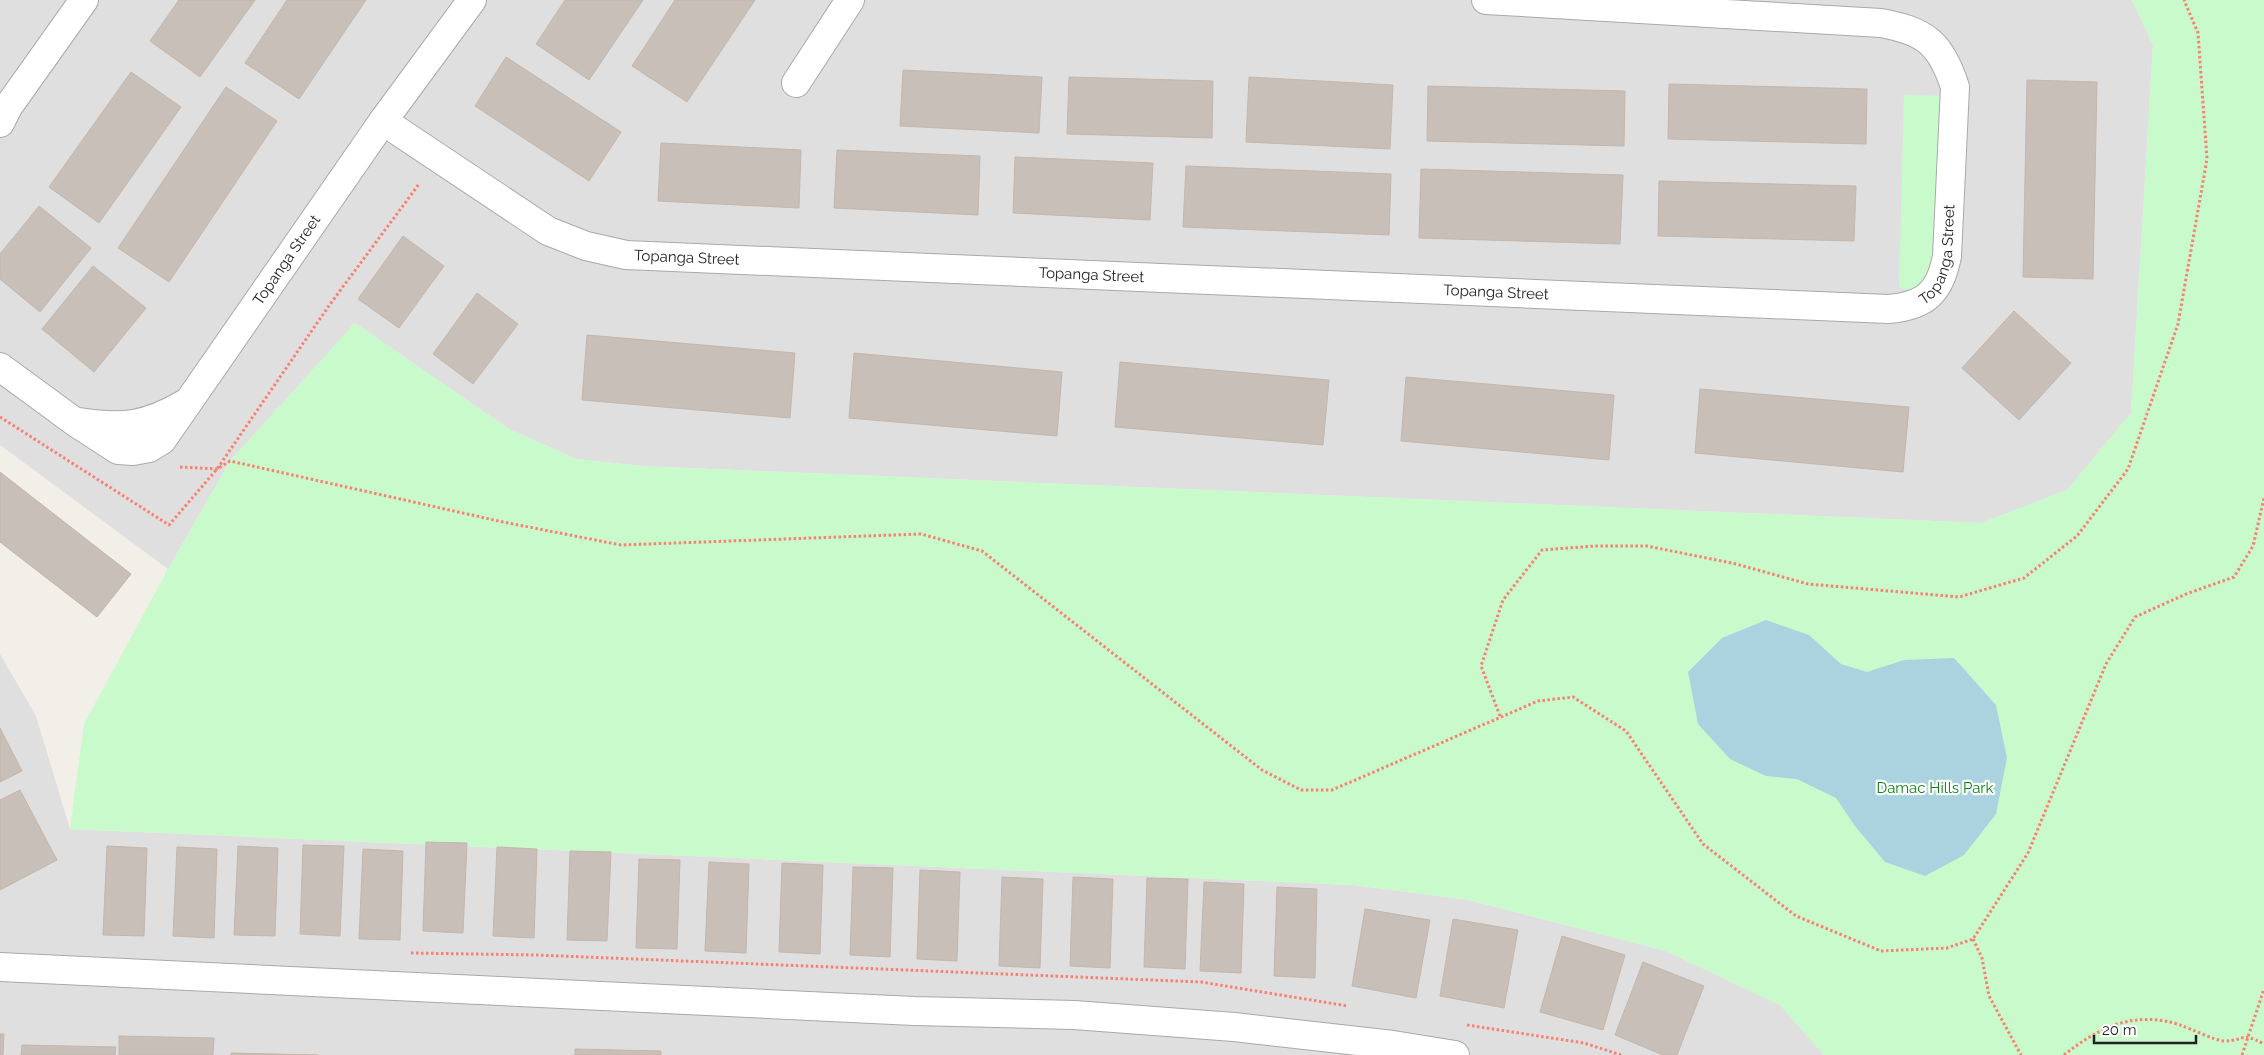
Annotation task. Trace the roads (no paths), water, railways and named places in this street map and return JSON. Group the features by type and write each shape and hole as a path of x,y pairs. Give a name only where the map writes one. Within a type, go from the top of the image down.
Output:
{"street":[{"path":"0,123 8,107 84,0"},
{"name":"Topanga Street","path":"0,367 75,422 119,427 138,425 155,420 191,400 383,121 472,0"},
{"path":"796,83 850,0"},
{"name":"Topanga Street","path":"383,121 548,231 586,246 626,255 1888,309 1910,307 1917,304 1930,296 1942,278 1946,256 1955,87 1947,62 1930,41 1907,28 1880,23 1486,0"},
{"path":"8,965 914,1011 1074,1015 1234,1027 1393,1045 1455,1055"}],"water":[{"path":"1766,620 1809,635 1841,664 1867,672 1904,660 1954,658 1996,705 2007,758 1996,814 1964,855 1925,876 1885,862 1855,826 1836,798 1797,779 1766,776 1730,759 1698,724 1688,672 1722,638"}],"park label":[{"name":"Damac Hills Park","path":"1935,788"}]}
